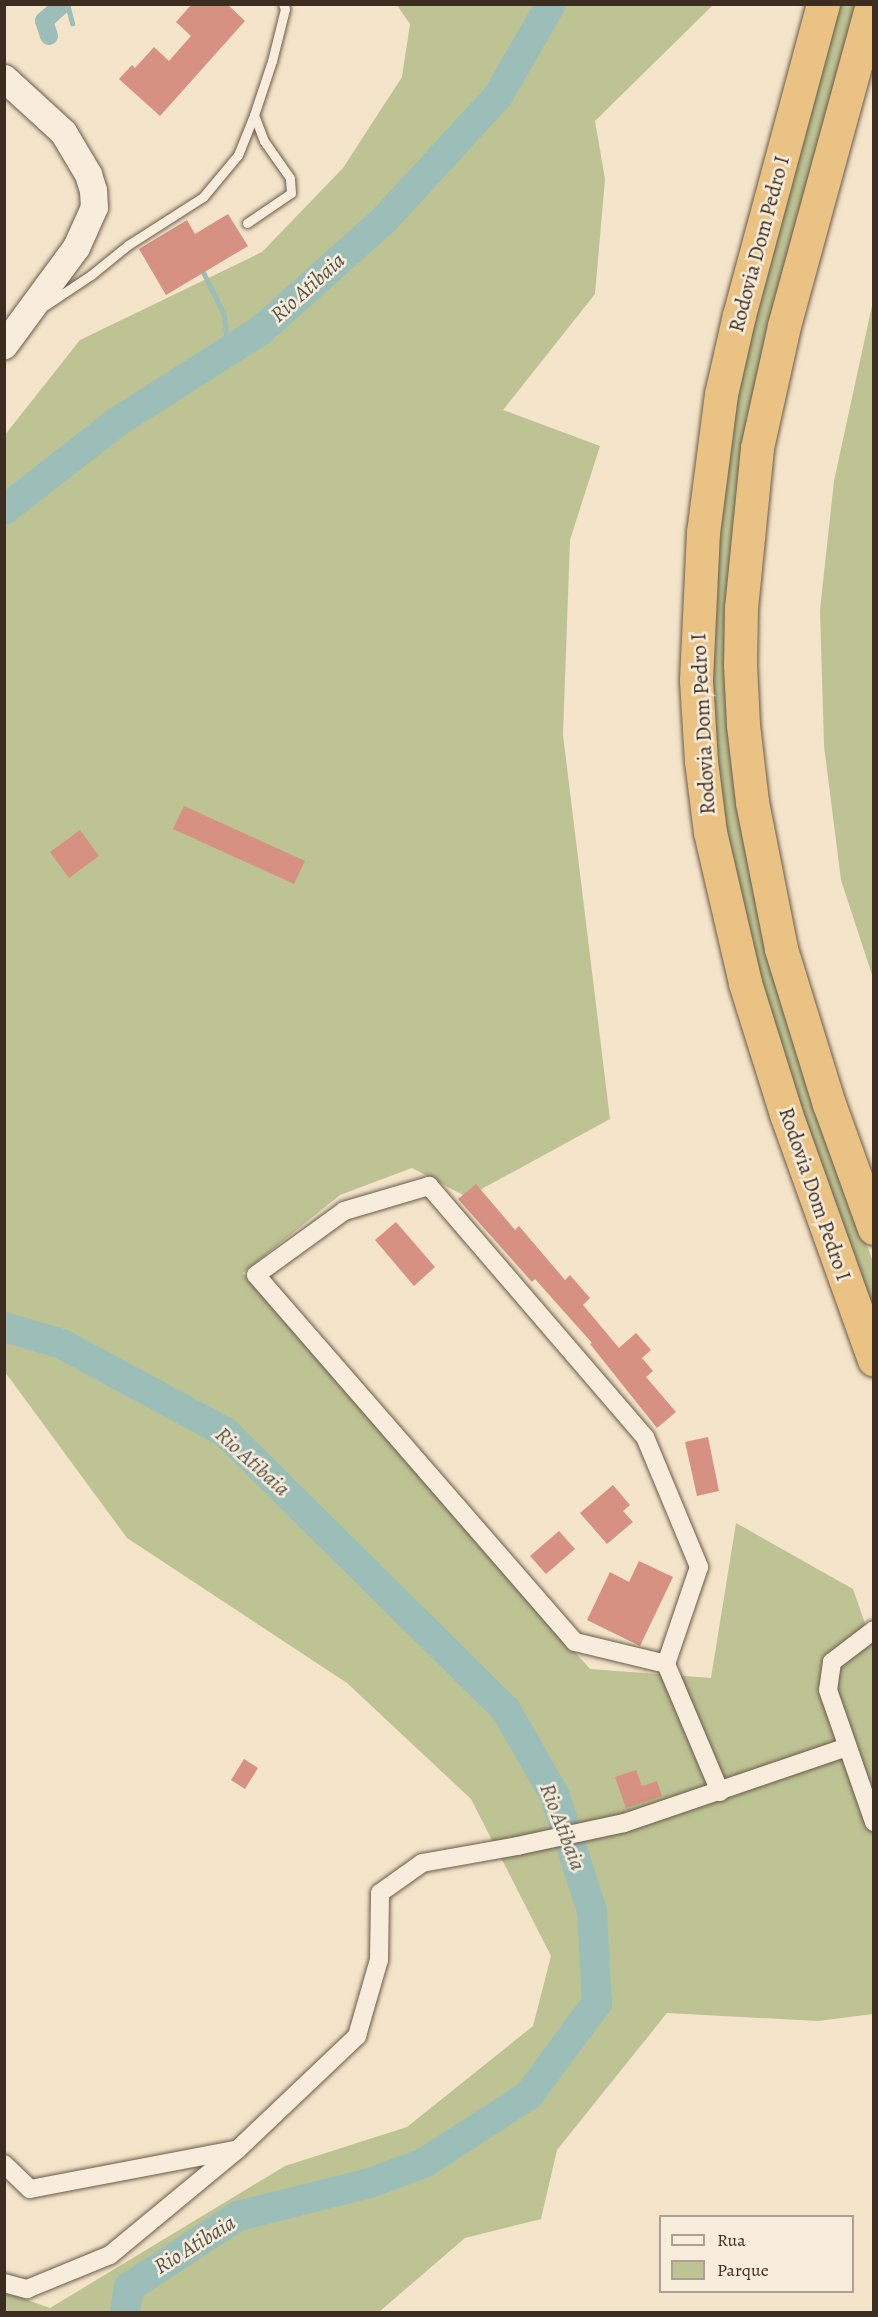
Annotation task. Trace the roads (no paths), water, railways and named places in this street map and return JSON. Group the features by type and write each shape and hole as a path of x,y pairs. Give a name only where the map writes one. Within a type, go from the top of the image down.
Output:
{"highway":[{"name":"Rodovia Dom Pedro I","path":"824,4 742,304 721,394 703,532 696,680 701,761 710,832 743,973 786,1114 873,1360"},
{"name":"Rodovia Dom Pedro I","path":"872,4 784,326 757,448 741,608 740,665 743,725 752,802 781,949 825,1094 873,1228"}],"street":[{"path":"4,78 63,132 81,159 93,190 94,207 85,230 4,345"},
{"path":"666,1664 575,1642 256,1275 344,1211 429,1186 645,1437 699,1566 666,1664 720,1792"},
{"path":"873,1630 832,1662 828,1675 828,1690 873,1822"},
{"path":"4,2283 27,2289 110,2254 237,2150 357,2036 379,1960 380,1893 422,1863 624,1823 847,1747"},
{"path":"4,2164 30,2189 237,2150"}],"lane":[{"path":"21,322 91,275 128,245 202,197 238,155 272,61 285,9 283,4"},
{"path":"247,223 291,193 290,178 264,141 254,115"}],"waterway":[{"path":"49,36 44,21 63,4"},
{"path":"67,4 72,23"},
{"name":"Rio Atibaia","path":"4,510 117,422 260,331 384,220 498,96 551,4"},
{"path":"203,272 224,315 228,351"},
{"name":"Rio Atibaia","path":"4,1327 62,1344 225,1432 506,1710 555,1796 592,1911 597,2003 529,2095 424,2163 370,2183 238,2216 129,2287 125,2312"}]}
